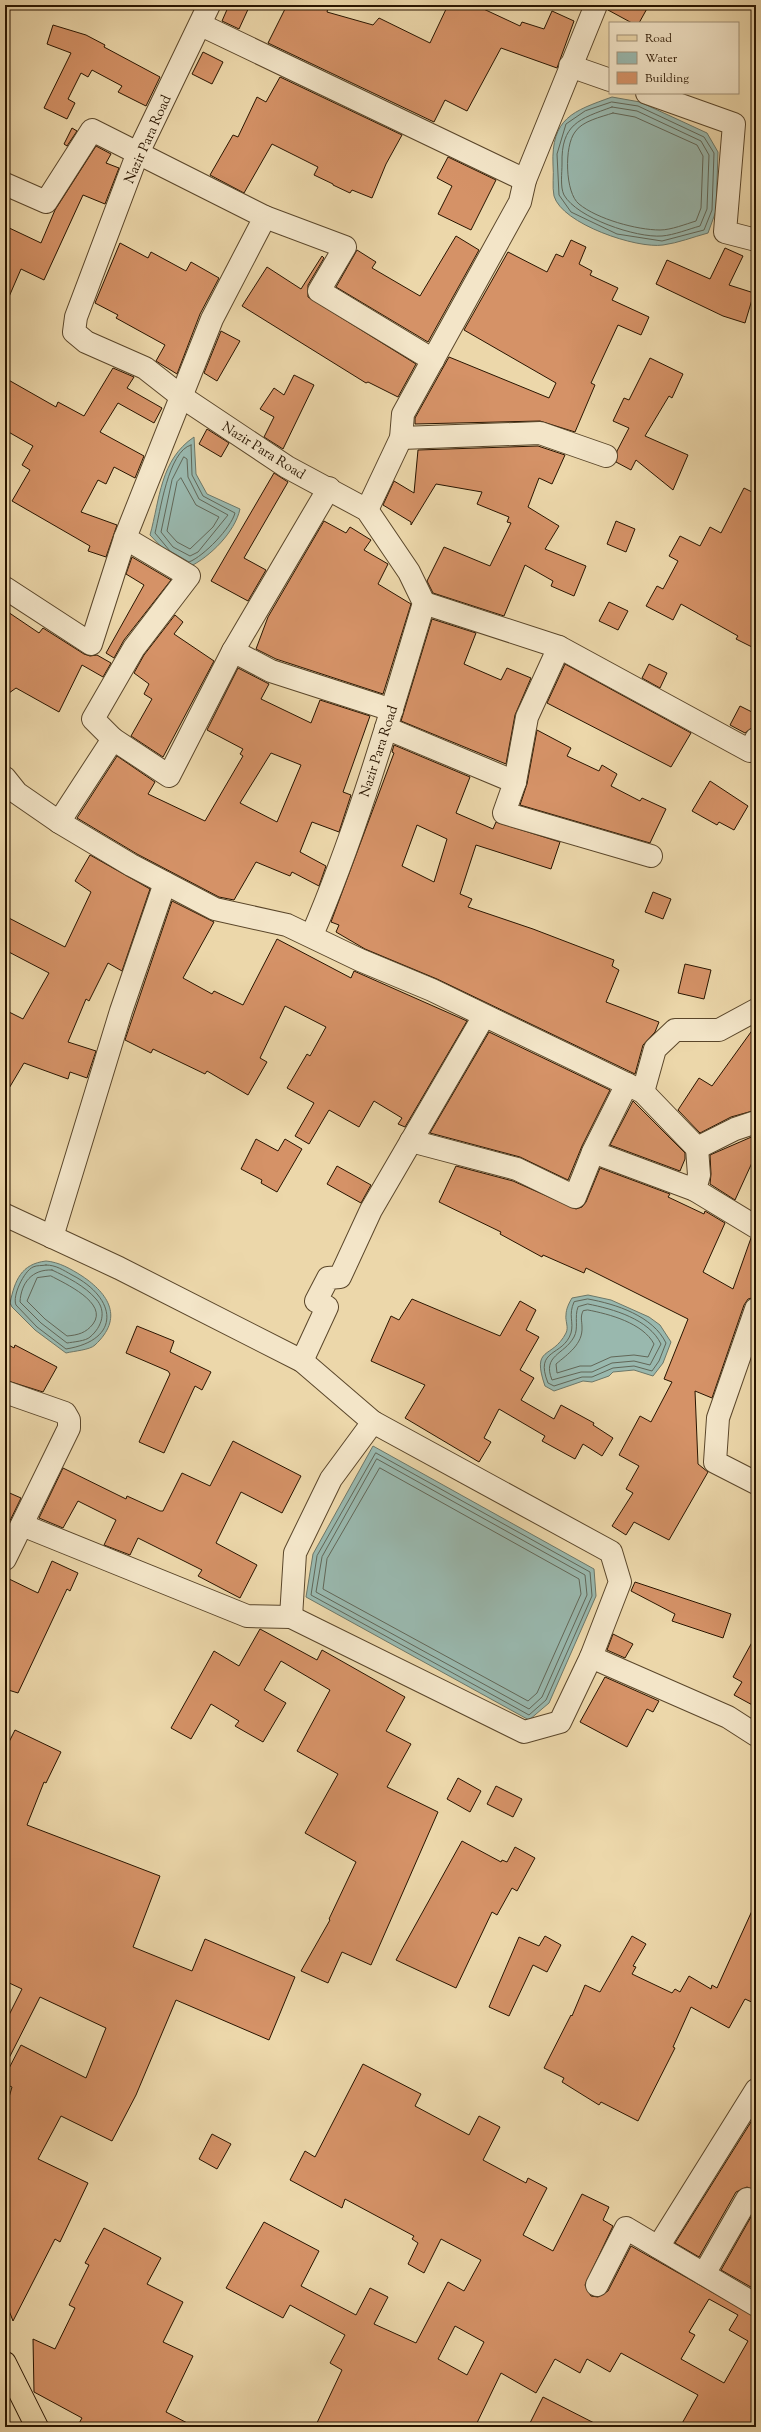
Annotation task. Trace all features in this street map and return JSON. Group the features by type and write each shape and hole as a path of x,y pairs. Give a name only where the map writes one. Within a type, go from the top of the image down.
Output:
{"main road":[{"path":"5,2363 37,2427"}],"street":[{"path":"367,510 401,438 402,414 520,202 525,180 596,5"},
{"path":"205,15 525,180"},
{"name":"Nazir Para Road","path":"205,15 137,155 76,317 74,332 86,342 145,368 182,396 287,467 329,488 367,510 409,572 424,603 389,719 334,885 312,935"},
{"path":"570,66 609,80"},
{"path":"650,94 734,124 725,232 756,240"},
{"path":"5,184 46,202 92,130 137,155 265,218 345,247 319,291 433,360"},
{"path":"5,588 91,644 125,538 212,319 265,218"},
{"path":"401,438 540,432 606,456"},
{"path":"125,538 189,576 134,648 93,719 113,739 169,776 233,651 329,488"},
{"path":"424,603 559,647 750,751 756,739"},
{"path":"559,647 527,716 515,782 504,813 651,856"},
{"path":"233,651 271,672 389,719 515,782"},
{"path":"59,822 113,739"},
{"path":"5,778 17,793 59,822 215,909 287,925 312,935 360,960 432,990 635,1088 697,1148 698,1176 695,1190"},
{"path":"52,1237 121,1011 165,882"},
{"path":"411,1142 517,1169 575,1198 593,1152 635,1088 655,1049 675,1030 718,1030 756,1010"},
{"path":"302,1361 327,1307 316,1301 328,1278 340,1277 372,1210 484,1016"},
{"path":"697,1148 735,1129 756,1122"},
{"path":"593,1152 695,1190 756,1227"},
{"path":"5,1215 119,1268 302,1361 373,1422 611,1552 620,1582 591,1657 560,1722 524,1732 291,1617 247,1616 22,1525"},
{"path":"756,1309 718,1418 715,1462 756,1484"},
{"path":"5,1392 65,1413 69,1420 69,1428 5,1559"},
{"path":"291,1617 295,1553 331,1479 373,1422"},
{"path":"591,1657 728,1717 756,1735"},
{"path":"658,2247 756,2090"},
{"path":"704,2274 747,2199"},
{"path":"597,2285 626,2228 756,2305"}],"water":[{"path":"612,97 640,102 707,133 718,152 716,211 708,233 663,245 636,243 619,239 585,225 571,216 560,206 554,196 553,189 553,149 556,137 567,119 576,112"},
{"path":"194,437 196,474 207,494 240,509 233,526 220,543 205,557 189,567 168,554 150,535 159,494 168,469 174,457 183,446"},
{"path":"46,1261 60,1264 82,1276 92,1283 106,1299 110,1307 111,1316 109,1325 104,1335 93,1347 66,1353 35,1330 12,1307 10,1303 14,1287 20,1274 37,1263"},
{"path":"588,1295 611,1300 649,1317 660,1325 671,1342 663,1363 653,1376 634,1370 613,1372 609,1376 592,1382 583,1381 554,1391 545,1386 540,1364 542,1358 561,1341 566,1333 567,1311 572,1298"},
{"path":"373,1446 594,1569 596,1596 549,1703 529,1720 306,1597 313,1554"}],"building":[{"path":"229,5 250,5 239,29 222,21"},
{"path":"287,5 318,5 328,8 327,12 373,25 379,18 430,43 448,5 475,5 520,26 522,22 544,29 552,11 574,21 557,68 501,48 467,111 445,100 434,122 268,43"},
{"path":"608,5 649,5 640,22 630,22 608,10"},
{"path":"53,25 86,35 105,45 104,47 160,77 146,106 118,92 122,86 92,70 88,77 81,73 68,99 75,103 67,119 44,108 71,53 47,44"},
{"path":"203,52 223,62 212,84 192,74"},
{"path":"280,77 402,135 386,164 372,198 352,190 350,193 314,175 318,167 272,144 244,193 210,175 233,135 238,137 257,97 266,102"},
{"path":"72,128 77,131 67,146 64,144"},
{"path":"96,146 111,154 106,163 119,168 105,204 83,195 44,280 21,269 5,306 5,226 41,243 55,210"},
{"path":"448,157 496,180 471,230 438,214 452,186 437,178"},
{"path":"456,236 479,250 428,342 336,287 357,250 376,262 372,268 420,296"},
{"path":"571,240 586,247 579,264 592,271 590,275 618,288 612,300 649,317 641,335 618,325 591,383 595,385 575,432 540,421 415,424 415,418 449,357 549,398 556,383 464,330 508,252 547,272 556,254 563,257"},
{"path":"120,243 148,258 151,252 186,271 191,262 219,278 200,314 177,374 156,361 165,345 116,318 118,315 95,303"},
{"path":"725,248 743,256 729,285 754,293 745,323 723,316 656,284 667,260 710,279"},
{"path":"322,256 324,258 308,285 308,297 416,364 398,397 368,382 366,383 242,306 267,267 301,289"},
{"path":"221,331 240,341 217,381 204,373"},
{"path":"650,358 683,374 672,398 669,396 645,436 688,455 673,490 636,460 631,470 616,462 617,451 629,428 613,421 624,398 629,400"},
{"path":"113,368 134,377 127,388 162,408 154,423 118,403 100,432 144,456 135,478 114,467 106,484 98,480 81,512 117,525 106,557 88,551 90,546 12,501 30,470 22,465 33,446 5,430 5,378 56,407 58,402 84,416"},
{"path":"294,375 314,385 283,449 264,437 274,417 260,409 274,388 284,395"},
{"path":"207,429 229,443 221,457 199,444"},
{"path":"538,446 565,455 552,484 539,478 528,507 559,526 545,549 586,566 574,596 551,586 553,581 525,565 504,616 433,593 427,581 444,547 490,566 511,523 507,522 509,517 477,504 482,492 436,484 411,525 411,522 383,505 394,481 414,493 418,450"},
{"path":"274,473 288,482 244,558 266,570 248,601 211,581"},
{"path":"744,488 756,494 756,649 736,639 738,636 681,604 673,620 646,606 657,586 663,589 678,561 669,556 680,536 700,546 710,527 721,533"},
{"path":"324,521 346,533 350,527 371,540 364,550 388,564 378,584 411,604 383,694 276,659 256,649 268,617"},
{"path":"616,521 635,529 626,552 607,544"},
{"path":"132,557 171,580 124,640 114,658 106,653 144,585 126,574"},
{"path":"609,602 628,611 618,630 599,621"},
{"path":"5,610 39,633 43,628 84,654 90,656 97,655 111,663 103,677 82,665 59,712 16,688 5,696"},
{"path":"175,615 183,622 174,634 214,661 163,757 131,736 152,699 144,694 149,684 134,673 144,655"},
{"path":"432,619 476,633 464,664 501,680 507,668 531,678 515,715 506,764 401,721"},
{"path":"565,664 691,733 671,767 547,703"},
{"path":"649,664 667,673 660,688 642,678"},
{"path":"238,668 269,684 261,699 311,723 320,700 370,716 343,792 351,795 339,832 312,822 300,852 326,866 319,886 292,872 290,876 256,862 234,900 219,897 137,854 77,818 117,756 155,782 148,794 205,821 243,756 240,754 243,749 207,730","holes":["271,753 301,765 277,822 240,803"]},
{"path":"740,706 756,714 752,728 745,733 730,725"},
{"path":"537,730 571,748 567,756 599,771 602,765 617,774 611,786 640,801 642,798 666,809 650,843 520,805 527,784"},
{"path":"394,745 470,777 456,813 493,829 496,822 560,842 551,869 476,845 460,894 472,899 468,907 533,929 614,960 612,966 619,970 606,1002 659,1022 655,1032 643,1045 635,1074 437,979 365,949 336,932 339,925 331,922 394,753 392,752","holes":["417,825 447,839 434,882 402,866"]},
{"path":"710,781 748,806 734,830 719,822 717,825 692,811"},
{"path":"90,855 150,889 122,971 108,963 89,1001 86,999 68,1042 96,1051 87,1078 70,1072 68,1079 24,1063 5,1095 5,1010 23,1019 49,973 5,950 5,916 65,947 91,892 75,881"},
{"path":"653,892 671,899 663,919 645,912"},
{"path":"172,901 214,922 183,978 212,994 214,991 243,1005 277,939 351,978 354,971 467,1021 405,1127 398,1124 402,1118 374,1101 359,1127 329,1110 309,1144 295,1136 314,1103 287,1088 307,1054 310,1056 326,1027 285,1006 260,1058 267,1062 248,1095 207,1071 205,1074 153,1049 151,1053 125,1040"},
{"path":"685,964 711,970 704,999 678,993"},
{"path":"756,1025 756,1110 731,1117 700,1133 678,1110 699,1078 712,1086"},
{"path":"489,1032 610,1090 582,1146 568,1180 520,1157 430,1133"},
{"path":"633,1101 685,1153 685,1159 680,1171 610,1145"},
{"path":"756,1135 756,1154 735,1200 710,1184 710,1155"},
{"path":"256,1139 278,1151 285,1139 302,1149 277,1192 261,1183 262,1180 241,1169"},
{"path":"337,1166 371,1185 361,1203 327,1184"},
{"path":"456,1166 513,1181 576,1209 582,1207 586,1202 600,1168 670,1194 668,1197 704,1214 705,1211 725,1223 703,1272 733,1289 751,1238 756,1239 756,1297 748,1299 744,1305 712,1398 695,1391 698,1464 708,1472 669,1540 634,1522 626,1535 612,1526 633,1493 626,1489 639,1466 619,1455 640,1416 651,1422 672,1382 664,1379 688,1319 586,1268 584,1273 543,1255 542,1257 500,1234 501,1232 439,1202"},
{"path":"412,1299 500,1336 520,1301 536,1310 526,1330 539,1337 520,1370 534,1378 521,1400 554,1419 561,1405 594,1423 593,1425 613,1438 602,1456 583,1444 575,1459 542,1441 545,1436 499,1409 484,1438 491,1442 479,1462 405,1418 425,1385 371,1361 391,1316 399,1320"},
{"path":"137,1326 174,1341 170,1352 211,1372 202,1390 195,1386 164,1453 139,1442 170,1374 168,1371 126,1353"},
{"path":"5,1343 14,1348 15,1345 57,1367 43,1392 5,1380"},
{"path":"233,1441 301,1476 282,1513 241,1492 216,1543 257,1565 240,1598 198,1576 202,1570 138,1538 130,1555 104,1545 116,1520 78,1501 63,1528 39,1518 63,1468 126,1499 127,1496 163,1511 182,1473 210,1486"},
{"path":"5,1491 21,1498 5,1531"},
{"path":"52,1561 78,1573 70,1591 67,1589 18,1693 5,1689 5,1577 38,1593"},
{"path":"635,1582 731,1614 723,1638 672,1621 675,1614 631,1591"},
{"path":"260,1629 317,1660 322,1650 405,1697 386,1731 411,1744 387,1787 438,1812 371,1965 342,1952 328,1983 301,1971 330,1920 329,1919 356,1862 305,1833 338,1774 297,1751 330,1690 281,1661 264,1690 286,1703 263,1742 235,1726 239,1721 211,1704 191,1739 171,1728 214,1651 239,1666"},
{"path":"613,1634 633,1644 625,1658 607,1650"},
{"path":"756,1635 756,1707 734,1695 742,1682 733,1677"},
{"path":"605,1677 659,1701 653,1712 647,1709 627,1747 580,1722"},
{"path":"15,1730 61,1752 46,1783 44,1782 27,1825 160,1876 133,1947 192,1971 205,1939 295,1977 269,2040 176,2000 136,2095 112,2141 61,2116 38,2159 88,2183 60,2242 55,2239 13,2321 5,2300 5,2111 12,2087 5,2084 5,2076 21,2045 86,2078 106,2028 40,1997 5,2066 5,2023 22,1989 5,1981 5,1750"},
{"path":"458,1778 481,1791 470,1812 447,1799"},
{"path":"496,1786 522,1799 513,1817 487,1804"},
{"path":"462,1841 501,1862 502,1860 507,1862 515,1847 535,1858 517,1891 512,1888 497,1915 492,1912 456,1988 396,1960"},
{"path":"756,1902 756,2004 745,1999 729,2028 691,2007 673,2047 675,2048 638,2121 601,2102 599,2105 562,2082 564,2078 544,2068 571,2015 572,2016 585,1985 600,1992 632,1936 646,1944 633,1966 636,1967 632,1974 672,1993 675,1989 680,1992 689,1976 711,1989 712,1985 717,1988"},
{"path":"545,1936 561,1945 547,1972 533,1965 509,2016 489,2007 519,1937 539,1946"},
{"path":"363,2064 421,2094 415,2106 469,2135 479,2116 500,2127 483,2160 526,2183 528,2178 547,2188 523,2235 553,2251 582,2194 609,2207 603,2220 613,2226 585,2285 591,2296 598,2297 608,2291 631,2246 756,2317 756,2427 680,2427 698,2395 621,2353 610,2372 587,2359 580,2373 555,2359 536,2393 501,2373 475,2427 315,2427 342,2370 330,2363 345,2335 290,2305 283,2318 226,2288 264,2222 319,2251 301,2286 356,2315 370,2288 388,2297 374,2324 416,2343 448,2282 464,2291 481,2260 441,2239 424,2273 408,2264 418,2243 412,2239 414,2236 345,2199 342,2208 290,2180 305,2151 315,2157","holes":["709,2299 738,2315 729,2330 748,2341 724,2383 681,2359 695,2335 689,2332","455,2326 484,2342 467,2375 438,2359"]},
{"path":"756,2114 756,2191 747,2187 736,2192 699,2257 675,2243"},
{"path":"212,2134 231,2144 217,2169 199,2159"},
{"path":"756,2208 756,2290 721,2270"},
{"path":"104,2228 161,2258 147,2284 183,2302 163,2342 193,2356 166,2412 195,2427 77,2427 82,2418 34,2392 33,2339 55,2349 75,2308 69,2305 89,2265 85,2263"},
{"path":"543,2397 602,2427 528,2427"}]}
